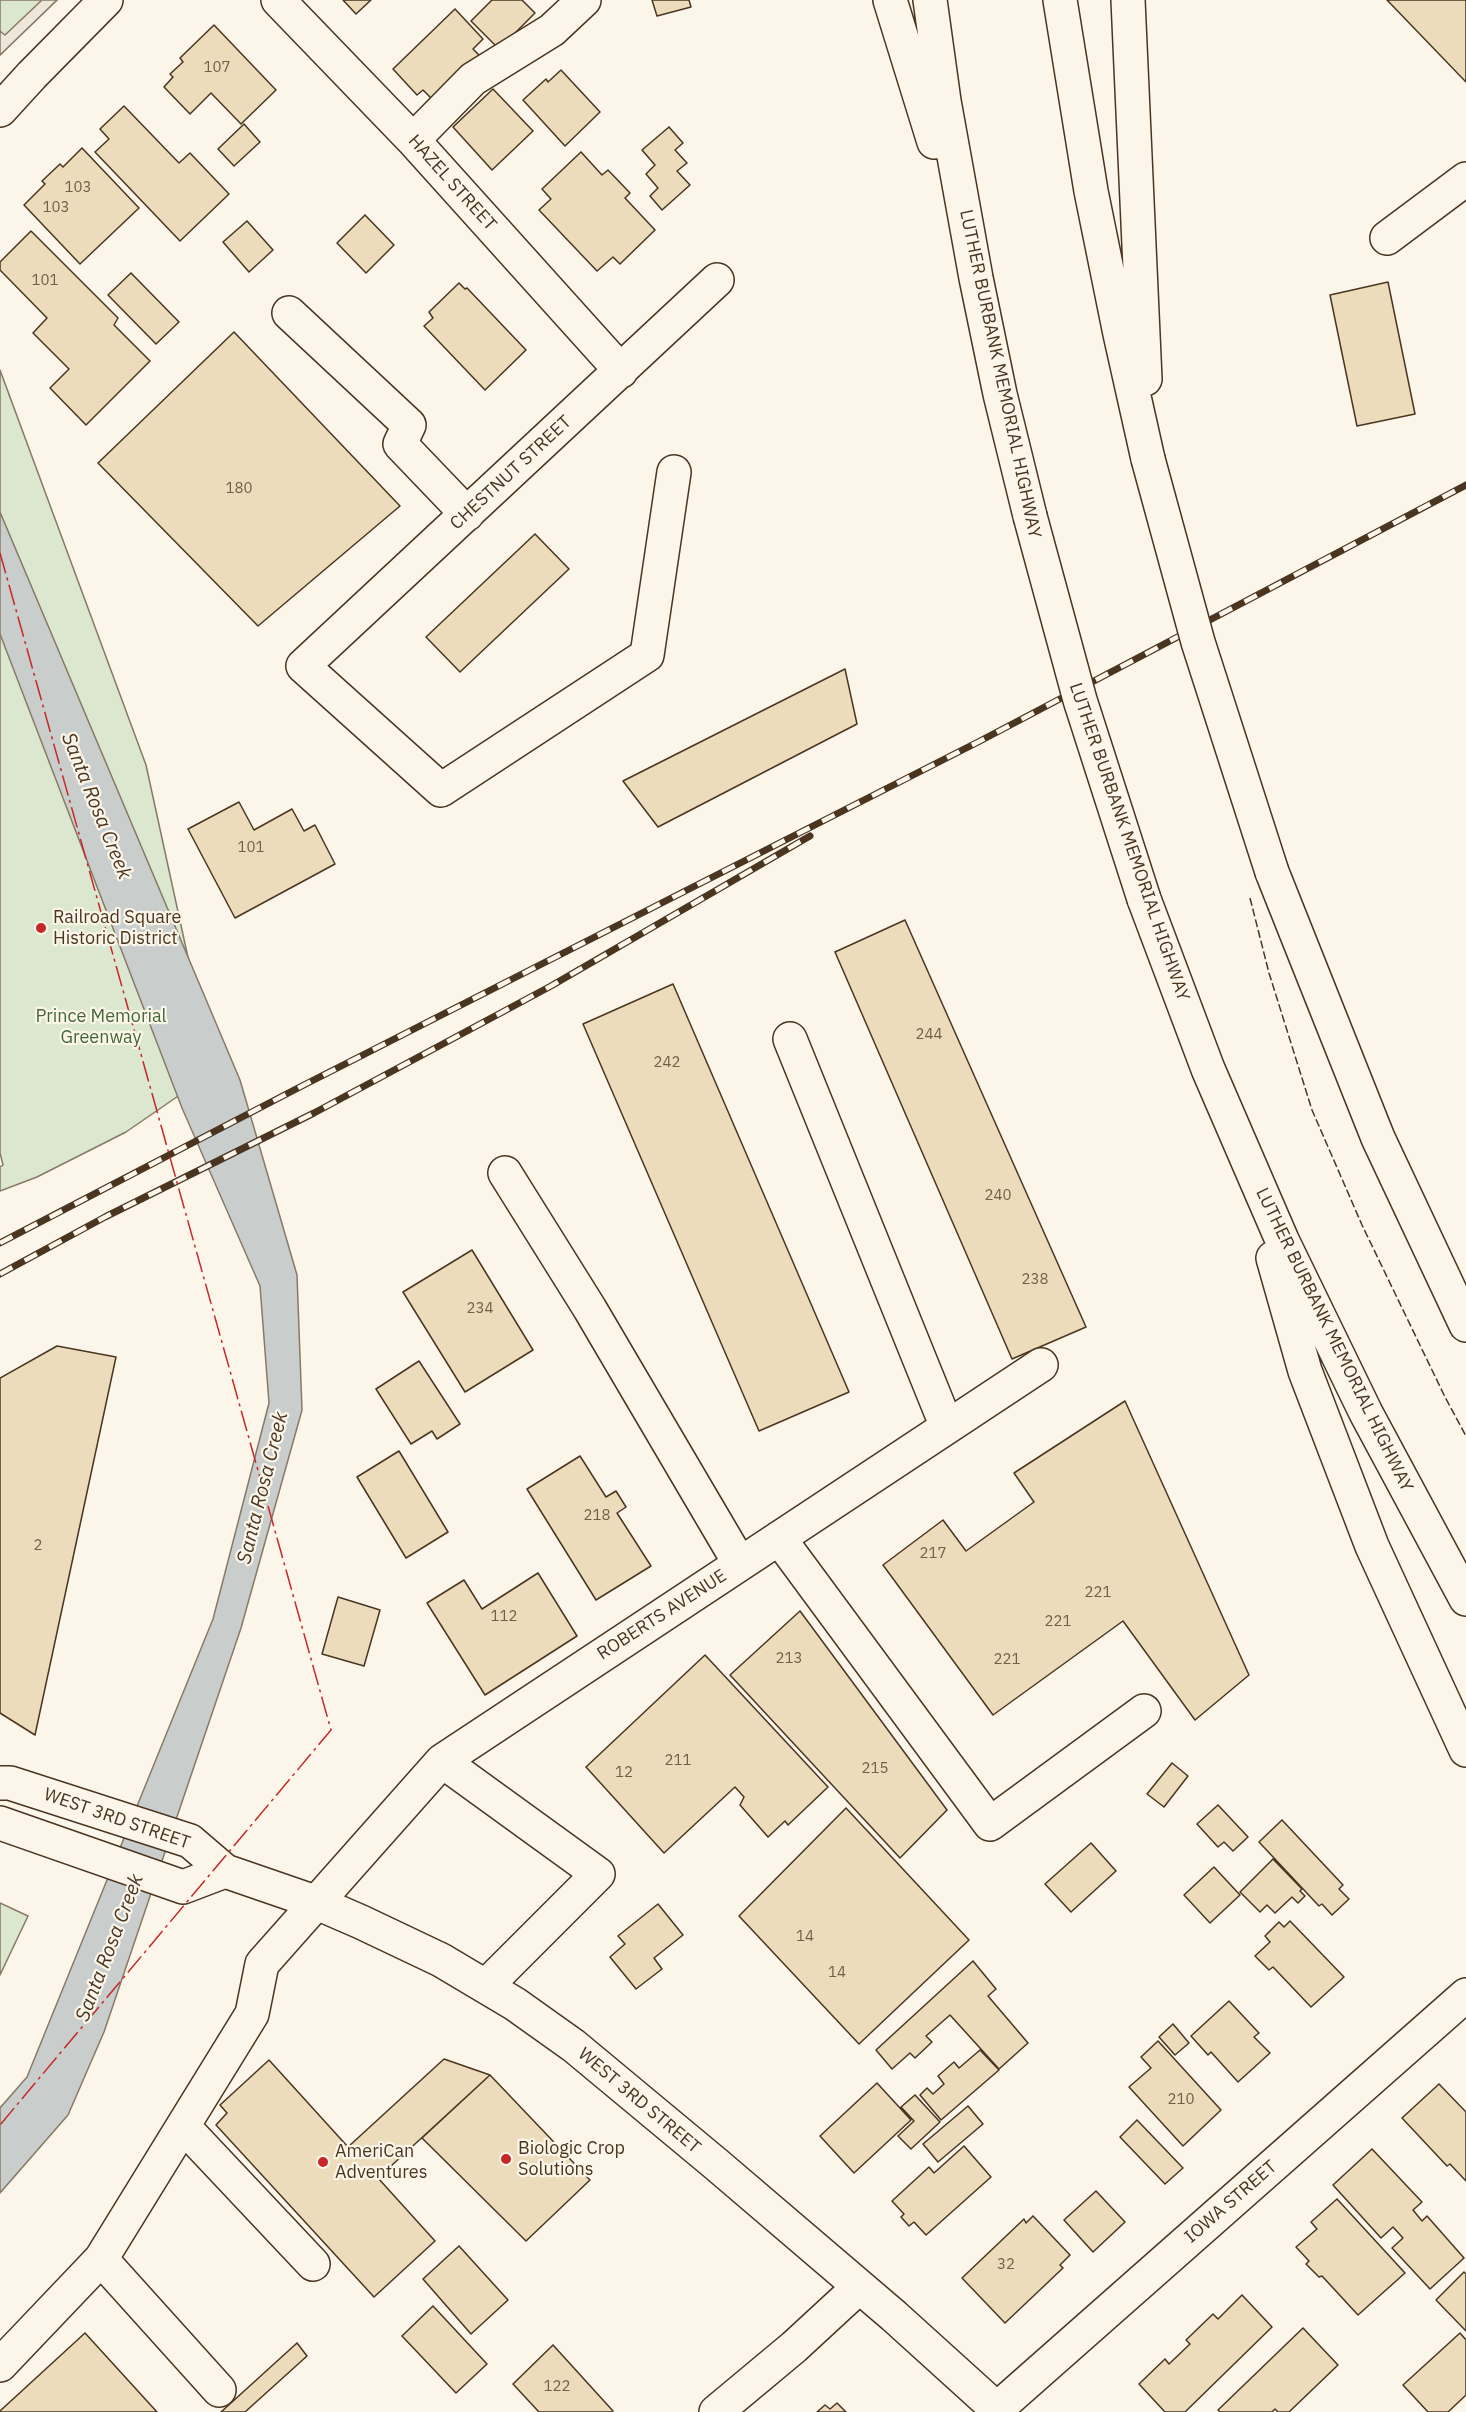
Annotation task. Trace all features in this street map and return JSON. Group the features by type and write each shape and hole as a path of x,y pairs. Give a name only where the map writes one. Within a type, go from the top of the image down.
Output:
{"main road":[{"path":"0,110 106,0"},
{"name":"HAZEL STREET","path":"278,0 413,140 621,371"},
{"path":"413,140 473,79 552,30 584,0"},
{"path":"890,0 976,278"},
{"name":"LUTHER BURBANK MEMORIAL HIGHWAY","path":"930,0 944,101 1000,394 1030,516 1080,700 1144,899 1209,1069 1282,1240 1365,1413 1466,1599"},
{"path":"1060,0 1091,191 1148,459 1198,642 1272,872 1378,1138 1466,1325"},
{"path":"1128,0 1148,459"},
{"path":"1387,238 1466,179"},
{"name":"CHESTNUT STREET","path":"674,472 647,655 441,790 303,666 717,280"},
{"path":"290,313 409,425 400,444 467,514"},
{"path":"790,1039 947,1427"},
{"path":"1243,1149 1305,1371 1372,1546 1466,1750"},
{"path":"505,1173 590,1309 740,1564"},
{"name":"ROBERTS AVENUE","path":"0,2365 101,2259 252,2014 262,1964 442,1761 1041,1365"},
{"path":"780,1538 990,1824 1144,1711"},
{"path":"442,1761 598,1874 486,1986"},
{"name":"WEST 3RD STREET","path":"0,1783 10,1783 190,1840 225,1871 315,1902 441,1960 486,1986 543,2022 574,2046 859,2286 998,2410"},
{"path":"0,1823 183,1887 225,1871"},
{"name":"IOWA STREET","path":"998,2410 1466,1995"},
{"path":"183,2127 313,2264"},
{"path":"101,2259 219,2390"},
{"path":"716,2412 794,2347 859,2286"}],"green space":[{"path":"0,0 57,0 0,55"},
{"name":"Prince Memorial Greenway","path":"0,370 146,765 213,1072 126,1132 37,1177 0,1191 0,1167 3,1165 0,1153"},
{"path":"0,1903 28,1916 0,1975"}],"shaded area":[{"path":"42,0 57,0 0,55 0,31 5,35"}],"water":[{"name":"Santa Rosa Creek","path":"0,512 240,1080 297,1275 302,1410 241,1628 104,2032 68,2115 0,2193 0,2108 27,2077 213,1619 269,1403 260,1286 182,1108 0,634"}],"building":[{"path":"343,0 371,0 356,14"},
{"path":"492,0 522,0 535,13 499,49 471,21"},
{"path":"652,0 689,0 691,7 657,16"},
{"path":"1387,0 1466,0 1466,82"},
{"path":"455,9 483,39 473,49 484,60 438,105 423,90 417,95 393,69"},
{"path":"214,25 276,90 241,124 211,93 190,114 164,87 173,77 170,74 183,62 180,58"},
{"path":"561,70 600,112 565,146 523,100 546,79 548,82"},
{"path":"493,89 533,131 492,170 453,127"},
{"path":"124,106 179,163 190,153 229,194 180,241 95,152 109,139 100,129"},
{"path":"244,124 260,142 234,166 218,149"},
{"path":"669,127 683,143 675,150 687,163 677,171 690,185 662,210 650,196 658,188 646,174 655,165 642,150"},
{"path":"82,148 139,208 80,264 24,205 45,184 42,181 60,164 63,167"},
{"path":"581,152 602,175 608,170 630,193 625,198 655,230 620,264 613,257 597,271 539,210 551,199 542,189"},
{"path":"365,215 394,245 366,273 337,243"},
{"path":"247,221 273,250 249,272 223,242"},
{"path":"31,231 118,318 114,325 150,361 86,425 50,388 69,369 33,333 47,318 0,270 0,262"},
{"path":"131,273 179,322 156,344 108,295"},
{"path":"1388,282 1415,414 1357,426 1330,295"},
{"path":"459,283 465,289 467,288 526,350 485,390 424,326 433,318 429,312"},
{"path":"234,332 400,506 258,626 98,463"},
{"path":"535,534 569,569 460,672 426,637"},
{"path":"845,669 857,724 658,827 623,781"},
{"path":"239,802 254,830 292,809 304,831 315,825 335,864 235,918 188,829"},
{"path":"905,920 1086,1327 1012,1359 835,952"},
{"path":"673,984 849,1392 759,1431 583,1024"},
{"path":"472,1250 533,1350 465,1392 403,1292"},
{"path":"57,1346 116,1357 35,1735 0,1713 0,1378"},
{"path":"419,1361 460,1424 437,1439 432,1431 411,1444 376,1389"},
{"path":"1125,1401 1249,1675 1195,1720 1123,1621 993,1715 883,1565 943,1520 966,1551 1034,1502 1014,1473"},
{"path":"399,1451 448,1532 406,1558 357,1477"},
{"path":"580,1456 606,1497 616,1491 626,1507 617,1513 651,1566 596,1600 527,1489"},
{"path":"538,1573 577,1636 485,1695 427,1603 464,1580 482,1609"},
{"path":"338,1597 380,1610 364,1666 322,1654"},
{"path":"800,1611 947,1810 900,1858 730,1675"},
{"path":"705,1655 828,1787 788,1825 785,1821 768,1837 740,1805 744,1797 735,1787 664,1853 586,1767"},
{"path":"1172,1763 1188,1776 1164,1807 1147,1794"},
{"path":"1218,1805 1248,1837 1233,1851 1224,1842 1218,1847 1197,1824"},
{"path":"846,1808 969,1940 859,2044 739,1916"},
{"path":"1282,1820 1343,1885 1339,1889 1349,1899 1332,1915 1322,1904 1319,1906 1259,1842"},
{"path":"1091,1843 1116,1871 1071,1912 1045,1884"},
{"path":"1273,1859 1302,1889 1300,1891 1305,1896 1298,1903 1292,1897 1275,1913 1267,1905 1260,1912 1240,1892"},
{"path":"1214,1867 1240,1895 1210,1923 1184,1895"},
{"path":"658,1904 683,1935 654,1958 662,1969 636,1989 610,1957 625,1944 618,1936"},
{"path":"1290,1921 1344,1977 1311,2007 1273,1967 1269,1970 1255,1956 1270,1942 1265,1936 1279,1922 1284,1927"},
{"path":"973,1961 996,1989 988,1996 1028,2043 999,2069 950,2015 926,2036 932,2042 915,2058 910,2053 892,2069 876,2050"},
{"path":"1229,2001 1259,2033 1254,2037 1270,2053 1238,2082 1211,2052 1208,2055 1191,2036"},
{"path":"1173,2024 1189,2043 1175,2055 1159,2037"},
{"path":"1158,2041 1221,2110 1183,2146 1129,2087 1151,2068 1141,2057"},
{"path":"980,2050 999,2070 941,2120 920,2095 927,2088 933,2094 944,2084 938,2076 954,2062 959,2068"},
{"name":"AmeriCan Adventures","path":"444,2059 490,2075 378,2178 435,2241 374,2297 216,2125 227,2113 220,2105 269,2060 348,2147"},
{"name":"Biologic Crop Solutions","path":"490,2075 590,2180 526,2241 422,2138"},
{"path":"877,2083 911,2120 854,2173 820,2136"},
{"path":"1439,2084 1466,2112 1466,2181 1450,2164 1447,2166 1402,2118"},
{"path":"915,2095 940,2122 911,2149 898,2136 914,2121 901,2107"},
{"path":"968,2106 983,2124 938,2162 923,2144"},
{"path":"1137,2120 1183,2168 1165,2184 1120,2137"},
{"path":"964,2146 991,2177 926,2235 914,2222 909,2226 901,2217 904,2214 892,2201 929,2167 934,2173"},
{"path":"1372,2149 1422,2202 1413,2210 1422,2221 1427,2216 1464,2258 1430,2289 1392,2248 1403,2238 1393,2227 1381,2238 1333,2185"},
{"path":"1096,2191 1125,2222 1093,2252 1064,2220"},
{"path":"1337,2199 1405,2273 1358,2315 1322,2276 1319,2277 1306,2264 1309,2261 1296,2247 1317,2229 1311,2222"},
{"path":"1033,2216 1070,2255 1060,2265 1063,2268 1005,2323 962,2278 1024,2219 1026,2223"},
{"path":"459,2246 508,2300 471,2334 423,2279"},
{"path":"1464,2272 1466,2274 1466,2331 1436,2300"},
{"path":"1242,2295 1272,2327 1185,2412 1165,2412 1139,2384 1165,2359 1169,2364 1190,2344 1186,2340 1213,2314 1218,2319"},
{"path":"433,2306 487,2364 456,2393 402,2336"},
{"path":"1303,2328 1338,2365 1289,2412 1278,2412 1275,2409 1272,2412 1220,2412 1218,2410"},
{"path":"85,2333 157,2412 0,2412 0,2411"},
{"path":"1460,2333 1466,2340 1466,2395 1448,2412 1428,2412 1403,2385"},
{"path":"297,2343 307,2356 245,2412 221,2412"},
{"path":"553,2345 612,2412 539,2412 513,2384"},
{"path":"837,2403 846,2412 817,2412 825,2405 830,2409"}],"railway":[{"path":"0,1243 298,1088 980,741 1466,485"},
{"path":"0,1274 105,1217 314,1113 551,986 810,836"}],"fence":[{"path":"1250,898 1269,973 1312,1110 1362,1225 1466,1436"}],"power":[{"path":"0,553 331,1730 0,2125"}],"place":[{"name":"Railroad Square Historic District","path":"41,928"},
{"name":"Biologic Crop Solutions","path":"506,2159"},
{"name":"AmeriCan Adventures","path":"323,2162"}]}
